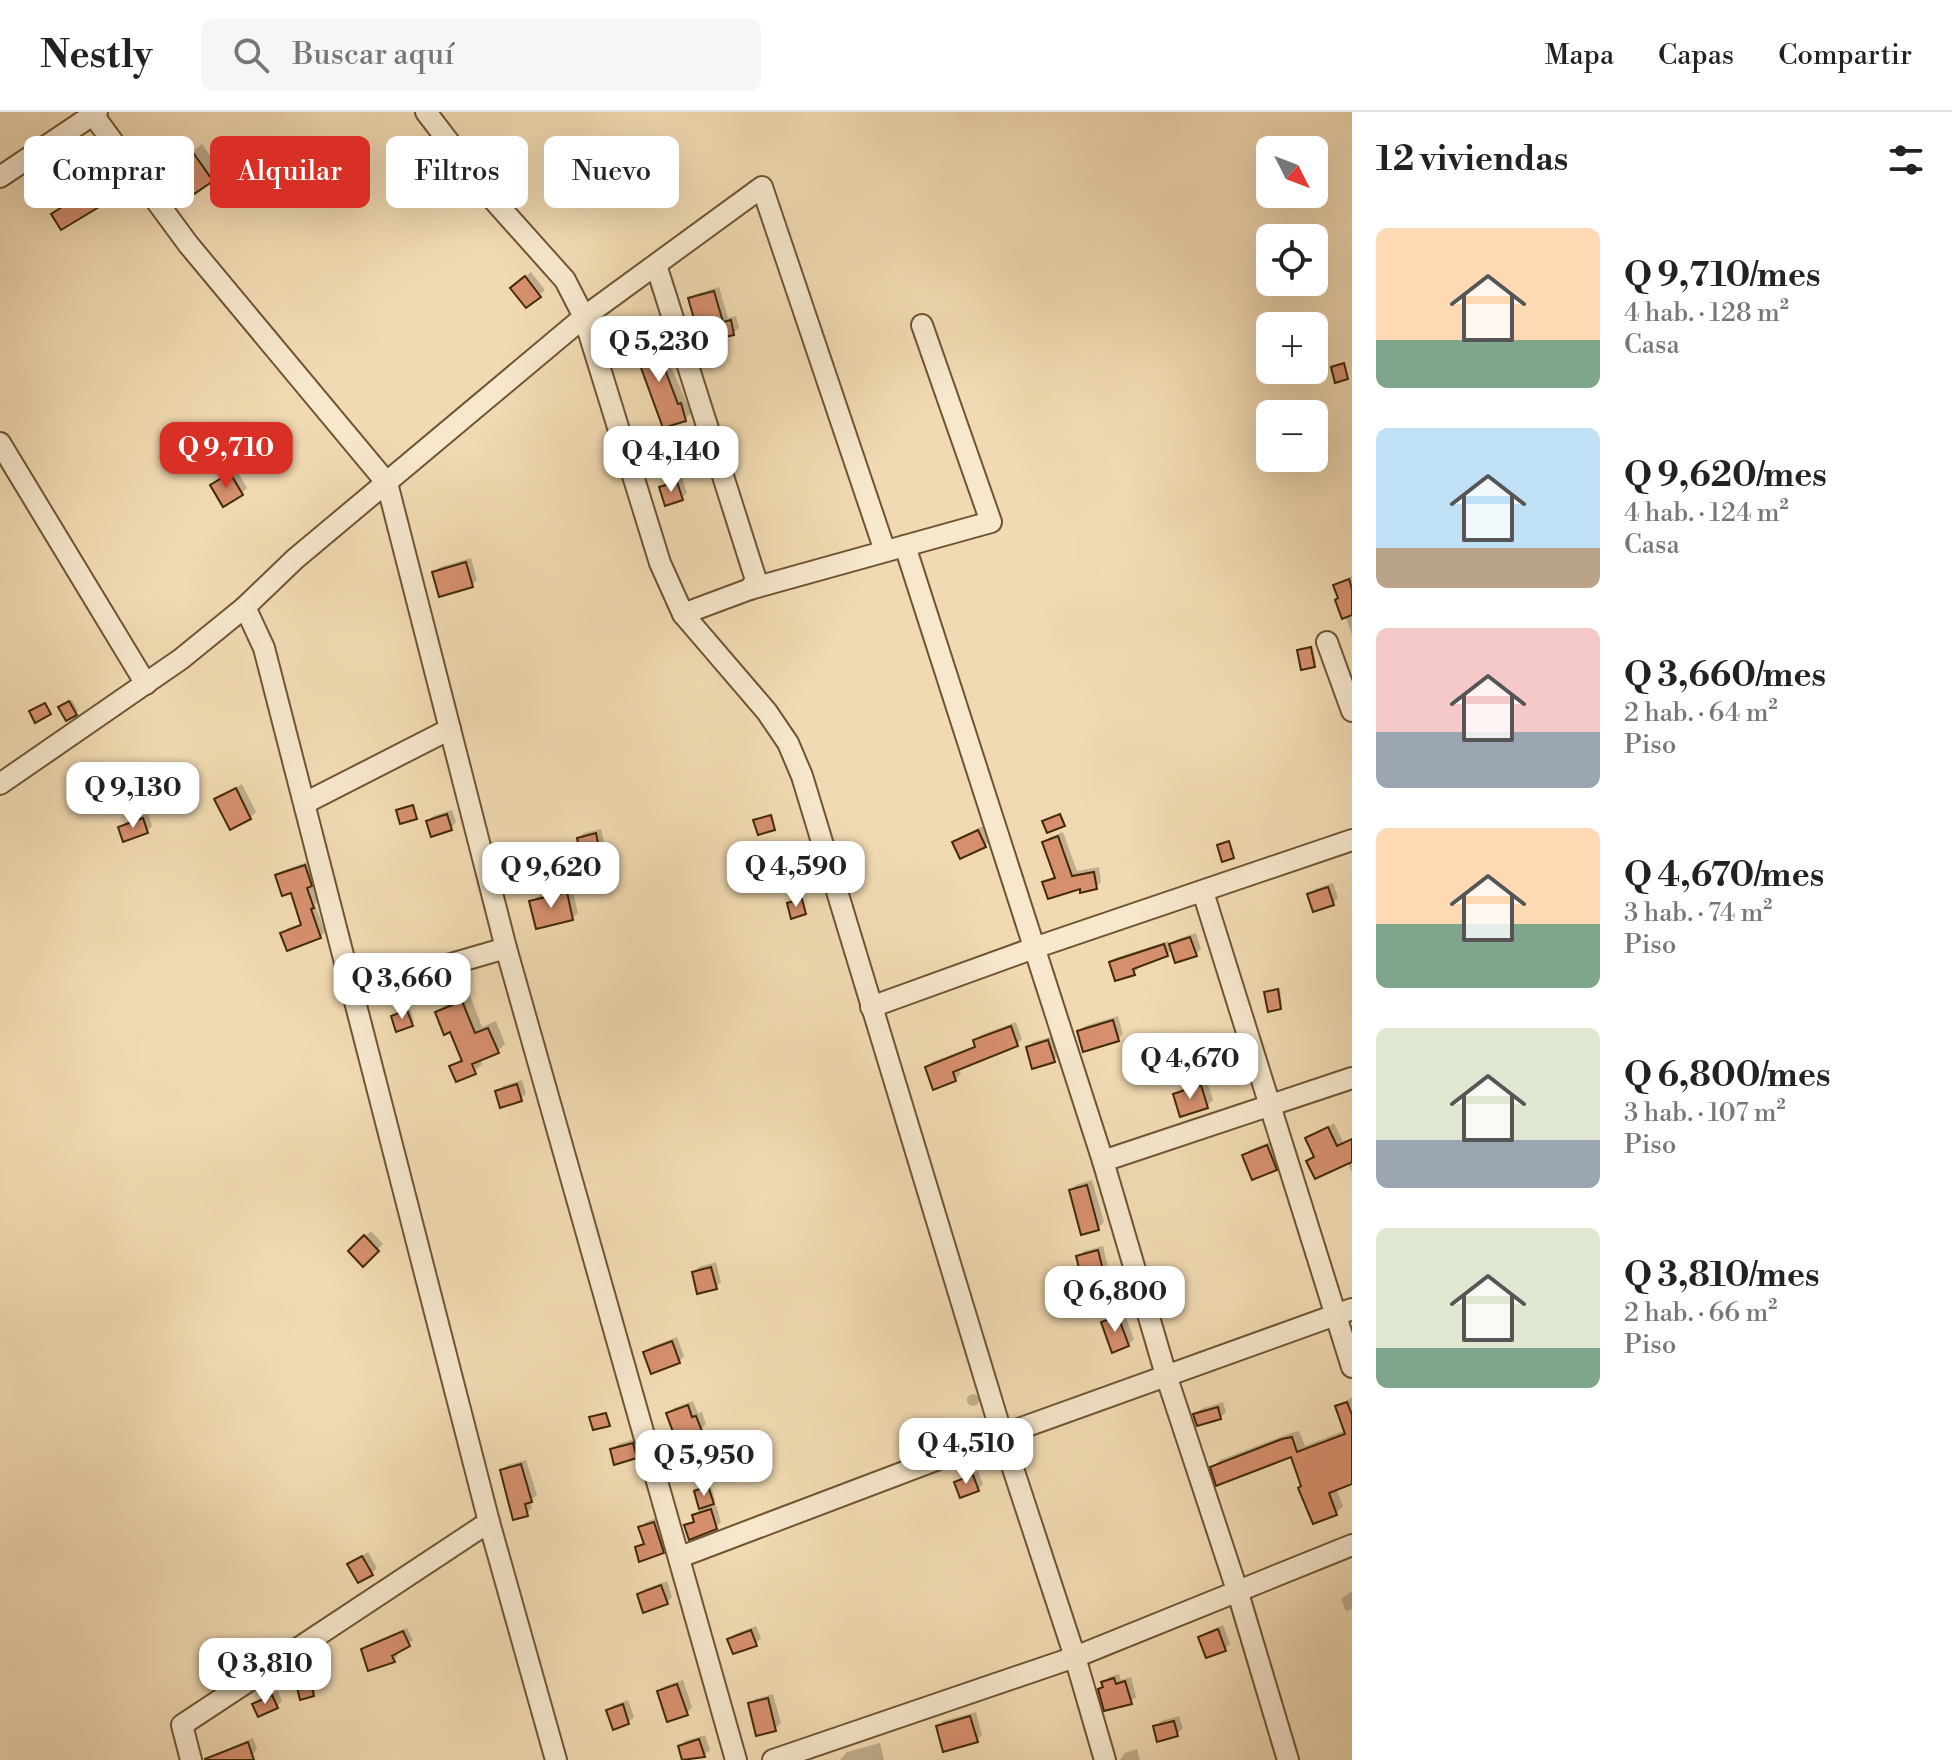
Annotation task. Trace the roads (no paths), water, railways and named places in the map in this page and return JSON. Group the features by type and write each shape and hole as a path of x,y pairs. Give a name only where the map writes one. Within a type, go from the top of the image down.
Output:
{"street":[{"path":"426,112 490,196 565,280 584,317 660,563 683,614 767,712 788,743 802,776 1002,1435 1075,1657 1105,1760"},
{"path":"0,177 94,113 188,244 387,483 506,948 736,1760"},
{"path":"0,784 181,659 245,607 295,559 584,317 762,187 895,549 1034,948 1288,1760"},
{"path":"656,265 756,580 750,589"},
{"path":"683,614 750,589 991,522 922,325"},
{"path":"0,443 146,684"},
{"path":"245,607 264,648 489,1522 556,1760"},
{"path":"1327,642 1352,711"},
{"path":"305,803 450,729"},
{"path":"871,1007 1352,840"},
{"path":"1203,892 1269,1106 1344,1312 1352,1367"},
{"path":"354,992 506,948"},
{"path":"1103,1161 1352,1078"},
{"path":"680,1557 1002,1435 1344,1312"},
{"path":"191,1760 182,1725 489,1522"},
{"path":"773,1760 1075,1657 1352,1545"}]}
